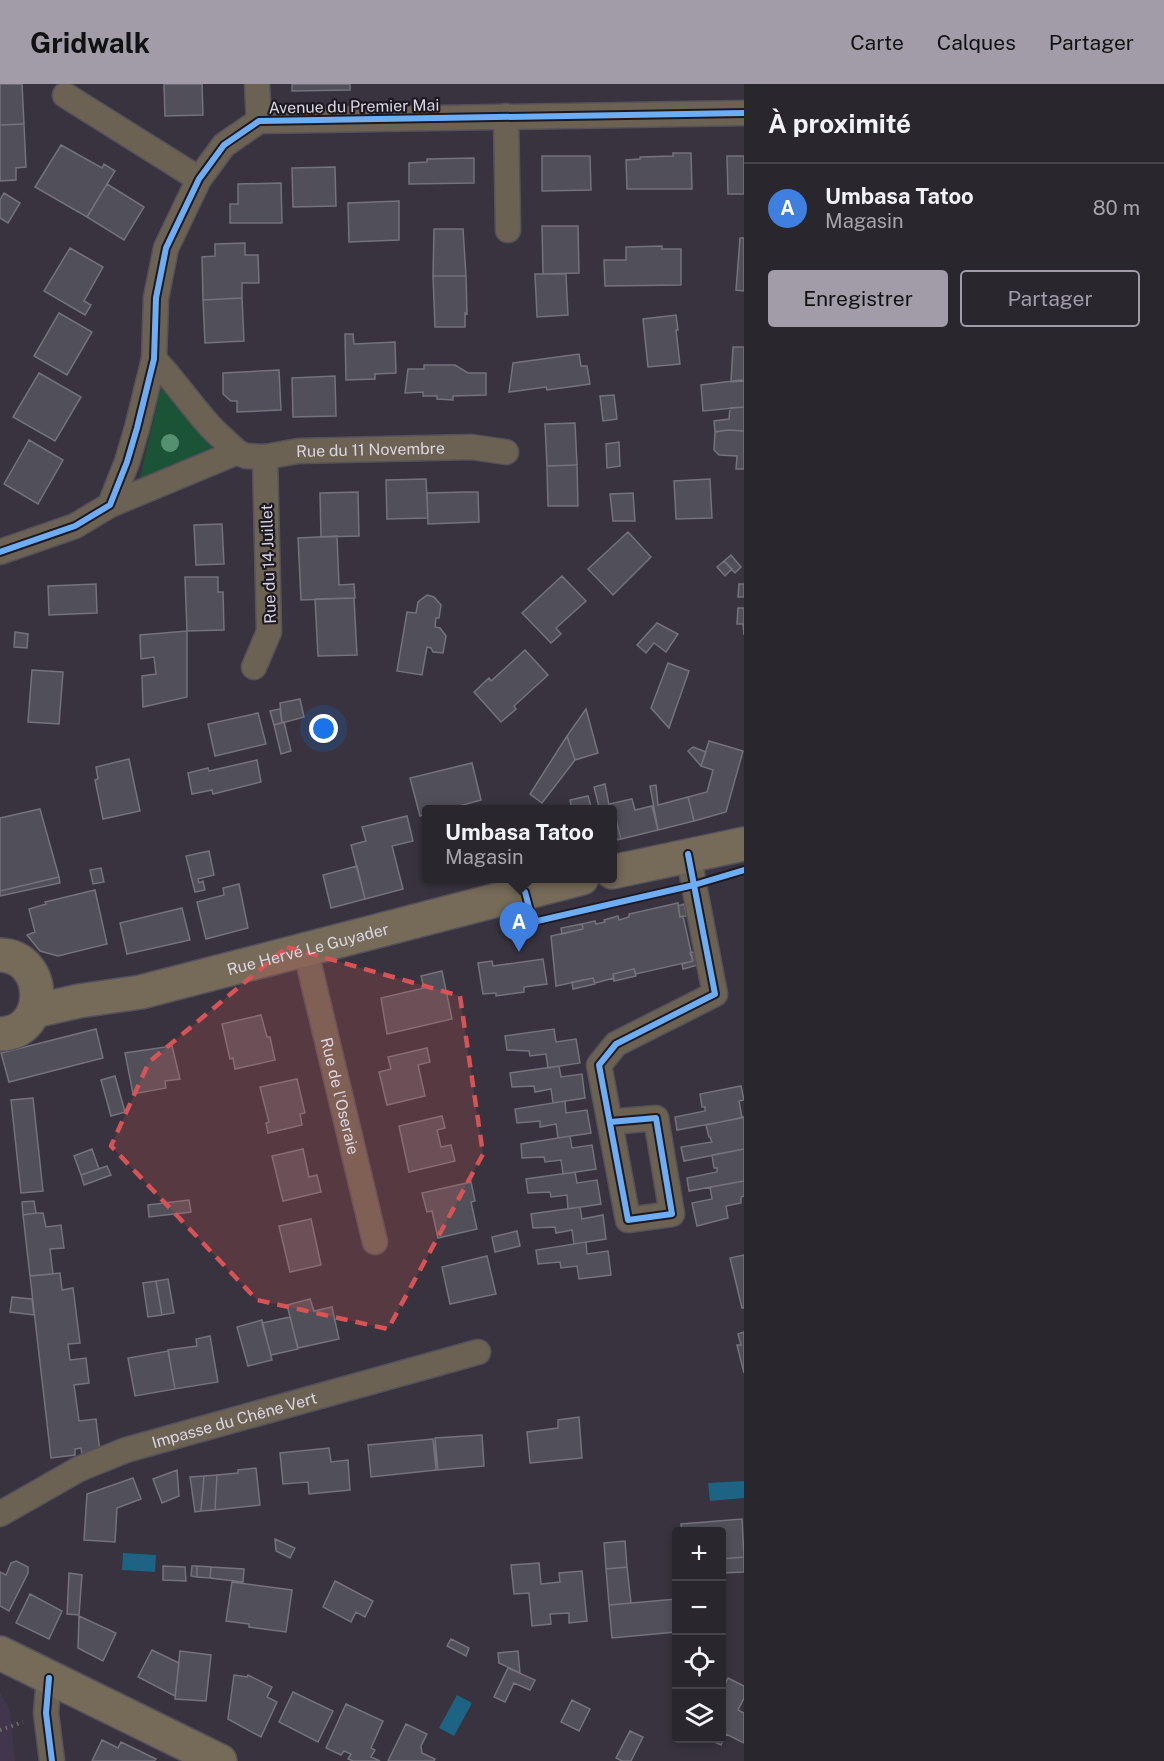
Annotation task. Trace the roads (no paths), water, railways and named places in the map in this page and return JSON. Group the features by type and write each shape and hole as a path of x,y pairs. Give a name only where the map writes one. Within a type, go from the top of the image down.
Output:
{"street":[{"path":"257,84 259,121"},
{"path":"66,95 199,179"},
{"name":"Avenue du Premier Mai","path":"110,505 127,462 154,359 156,298 166,248 199,179 224,146 259,121 744,113"},
{"path":"506,116 508,230"},
{"path":"0,552 75,526 110,505 237,452 210,427 172,378 154,359"},
{"name":"Rue du 11 Novembre","path":"237,452 246,456 265,457 298,450 471,447 506,452"},
{"name":"Rue du 14 Juillet","path":"254,667 269,632 265,457"},
{"path":"617,871 744,844"},
{"path":"610,1122 599,1065 616,1044 715,994 688,854"},
{"name":"Rue Hervé Le Guyader","path":"35,1011 79,1001 141,992 305,948 566,883"},
{"name":"Rue de l'Oseraie","path":"305,948 375,1242"},
{"path":"0,955 21,962 33,975 39,993 35,1011 27,1022 17,1030 0,1034"},
{"name":"Impasse du Chêne Vert","path":"0,1514 79,1469 126,1450 478,1352"},
{"path":"0,1653 220,1761"},
{"path":"49,1678 46,1713 52,1761"}],"water":[{"path":"744,1481 744,1498 710,1501 708,1483"},
{"path":"123,1553 156,1555 155,1572 122,1570"},
{"path":"457,1695 472,1703 454,1736 439,1728"}],"place":[{"name":"Umbasa Tatoo","path":"519,952"}]}
